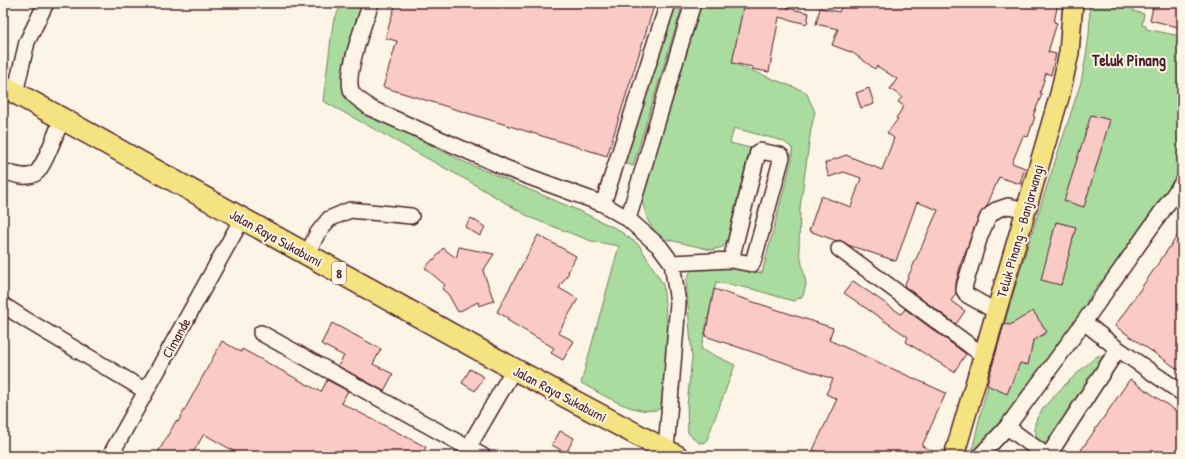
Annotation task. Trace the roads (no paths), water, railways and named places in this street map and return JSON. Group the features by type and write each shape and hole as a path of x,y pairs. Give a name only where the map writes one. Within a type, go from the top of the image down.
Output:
{"highway":[{"name":"Jalan Raya Sukabumi","path":"9,90 514,369 672,453"}],"main road":[{"name":"Teluk Pinang - Banjarwangi","path":"954,456 1060,94 1069,54 1073,3"}],"street":[{"path":"371,3 350,70 349,85 353,93 370,108 508,169 603,204 628,219 660,247 672,263 678,303 672,453"},
{"path":"603,204 668,3"},
{"path":"628,219 693,3"},
{"path":"9,90 27,42 46,4"},
{"path":"3,172 23,176 36,173 42,166 62,119"},
{"path":"672,263 731,260 752,264 754,262 782,157 780,154 758,152 731,260"},
{"path":"980,456 1007,427 1084,322 1182,183"},
{"path":"997,312 967,295 964,290 965,284 980,236 988,217 996,210 1008,206 1027,210"},
{"path":"307,255 317,234 329,219 350,210 411,216"},
{"name":"Cimande","path":"110,456 242,219"},
{"path":"839,249 984,356"},
{"path":"3,305 28,322 146,391"},
{"path":"1084,322 1118,349 1182,393"},
{"path":"261,333 483,456"},
{"path":"1007,427 1048,456 1118,349"},
{"path":"468,448 514,369"}],"district":[{"name":"Teluk Pinang","path":"1129,60"}]}
